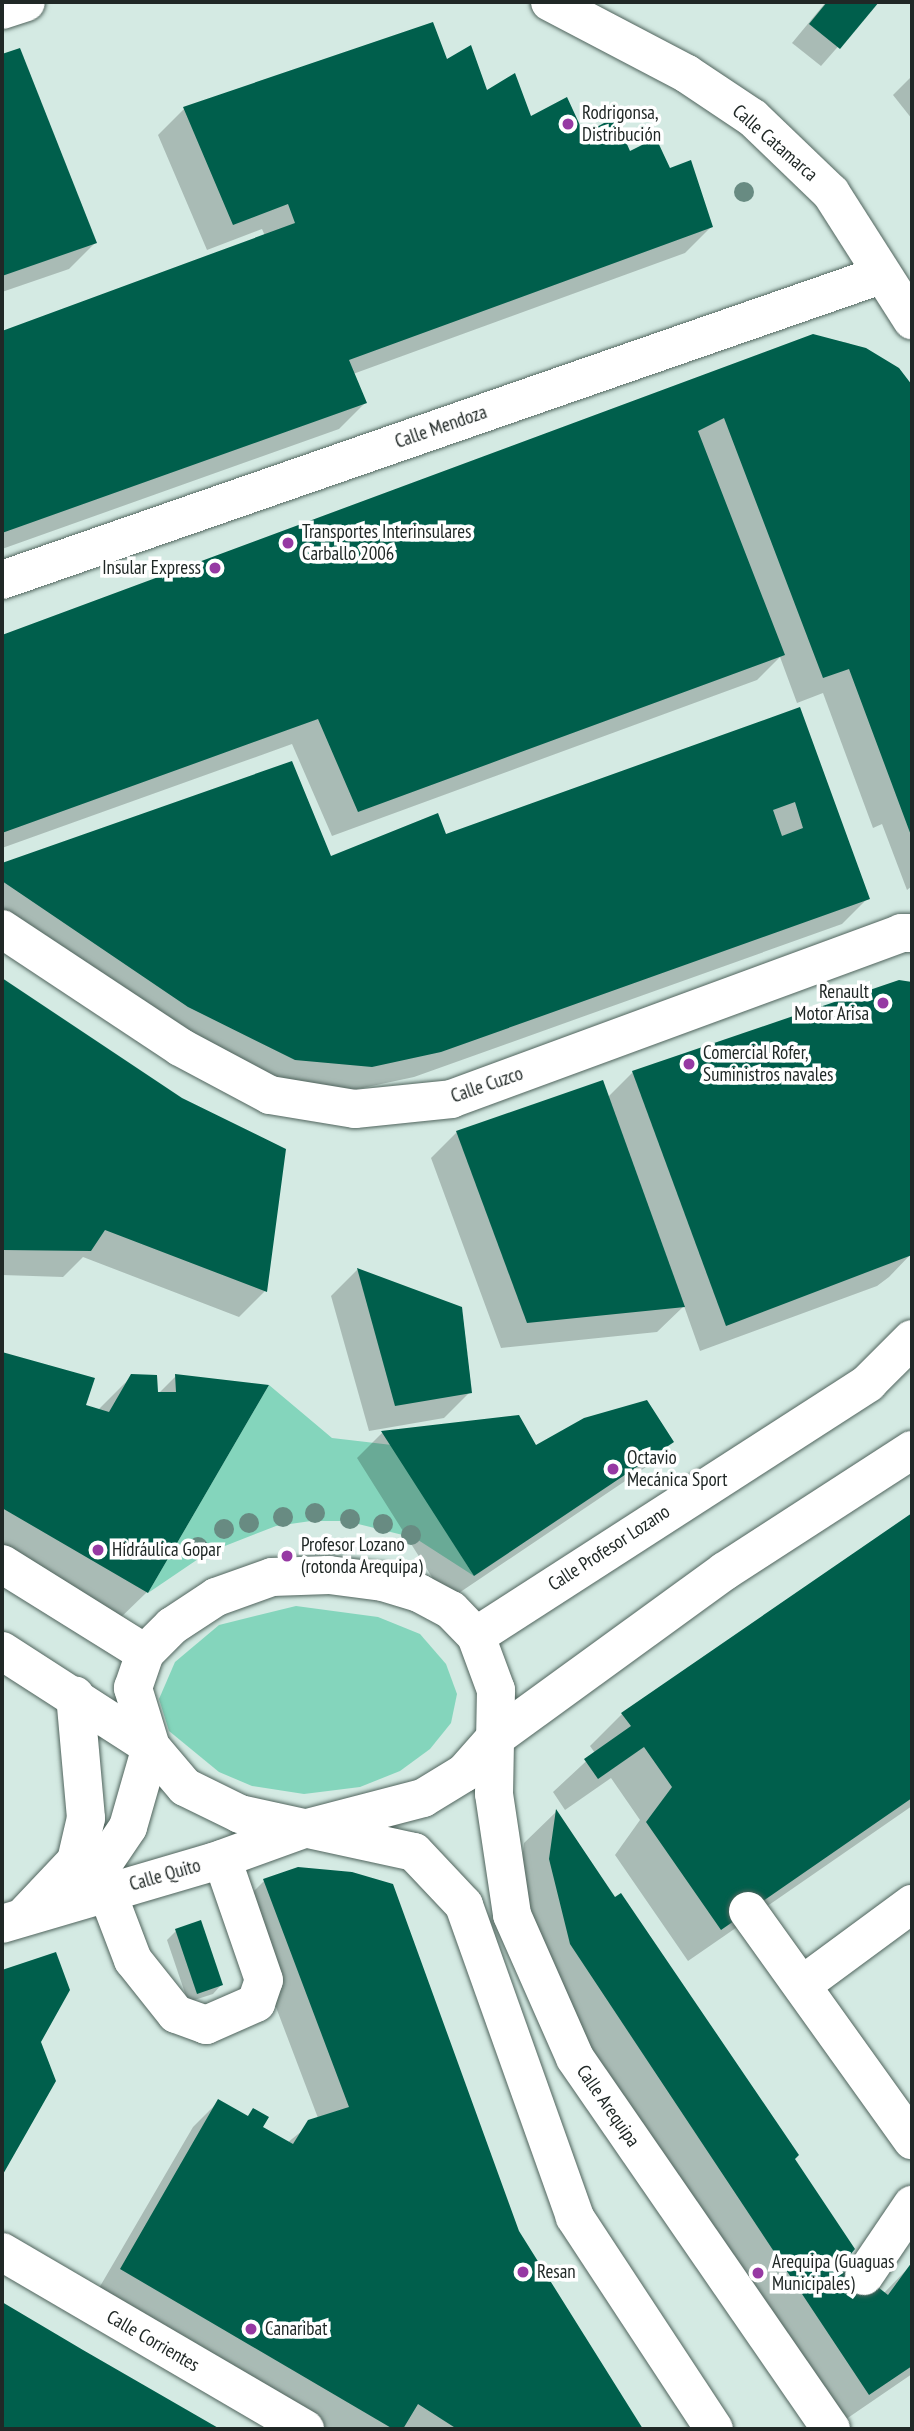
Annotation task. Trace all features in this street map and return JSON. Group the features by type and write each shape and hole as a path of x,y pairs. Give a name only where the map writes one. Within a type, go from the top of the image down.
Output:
{"street":[{"path":"2,10 26,2"},
{"name":"Calle Catamarca","path":"550,2 687,74 753,118 831,193 912,320"},
{"name":"Calle Mendoza","path":"2,580 881,275"},
{"name":"Calle Cuzco","path":"2,929 180,1046 270,1095 355,1109 451,1099 901,933 912,933"},
{"name":"Calle Profesor Lozano","path":"476,1636 868,1383 912,1339"},
{"path":"495,1738 725,1571 912,1450"},
{"path":"2,1564 145,1653"},
{"path":"151,1747 133,1688 145,1653 172,1626 216,1597 272,1577 329,1575 407,1589 451,1610 476,1636"},
{"name":"Calle Arequipa","path":"476,1636 496,1690 494,1794 512,1915 575,2058 831,2429"},
{"path":"2,1651 75,1695 151,1747 185,1787 240,1814 414,1852 464,1905 575,2217 714,2429"},
{"path":"13,1920 76,1861 86,1818 75,1695"},
{"name":"Calle Quito","path":"13,1920 222,1859 304,1829 423,1798 464,1773 495,1738"},
{"name":"Calle Quito","path":"13,1920 95,1876 128,1828 151,1747"},
{"path":"107,1892 133,1960 176,2014 206,2025 256,2003 264,1980 222,1859"},
{"path":"802,1986 912,1904"},
{"path":"748,1911 912,2140"},
{"path":"864,2276 912,2205"},
{"name":"Calle Corrientes","path":"2,2252 305,2429"}],"green space":[{"path":"269,1385 332,1438 392,1445 474,1576 415,1538 346,1521 311,1521 276,1526 207,1553 148,1593"},
{"path":"296,1606 378,1617 420,1634 446,1664 457,1694 451,1723 430,1749 400,1771 360,1787 304,1794 252,1786 219,1772 169,1731 159,1699 175,1662 219,1625"}],"building":[{"path":"827,2 879,2 840,49 809,24"},
{"path":"433,22 447,59 471,45 487,90 515,73 531,116 567,97 584,134 615,117 630,151 656,138 670,168 691,160 713,227 349,360 367,403 2,533 2,331 295,223 288,204 233,225 183,107"},
{"path":"20,48 97,243 2,276 2,54"},
{"path":"813,334 866,348 899,368 912,385 912,838 849,669 823,678 724,418 698,431 785,655 358,812 318,719 2,833 2,635"},
{"path":"800,707 870,899 441,1052 372,1067 295,1060 188,1007 2,881 2,863 292,761 331,856 438,813 446,834","holes":["795,802 803,828 782,836 773,810"]},
{"path":"2,978 182,1098 286,1149 267,1292 105,1230 91,1251 2,1250"},
{"path":"899,980 912,982 912,1255 726,1326 632,1071"},
{"path":"603,1080 685,1307 527,1323 456,1131"},
{"path":"357,1268 462,1307 472,1393 395,1406"},
{"path":"2,1352 95,1378 86,1405 109,1412 131,1374 157,1375 158,1392 176,1392 175,1374 269,1385 148,1593 2,1508"},
{"path":"647,1400 674,1442 474,1576 381,1431 519,1415 536,1445 584,1418"},
{"path":"912,1513 912,1798 721,1930 646,1822 672,1787 644,1747 598,1779 584,1759 631,1726 621,1713"},
{"path":"556,1809 615,1897 621,1893 799,2155 795,2159 855,2249 845,2261 888,2295 912,2262 912,2366 869,2395 570,1944 549,1859"},
{"path":"298,1867 352,1872 393,1884 519,2231 643,2429 457,2429 418,2404 403,2429 393,2429 120,2269 218,2099 248,2116 253,2108 269,2117 263,2127 293,2144 308,2120 349,2107 263,1879"},
{"path":"201,1920 223,1985 197,1994 175,1929"},
{"path":"56,1952 70,1990 41,2042 56,2081 2,2176 2,1970"},
{"path":"2,2302 83,2350 220,2429 2,2429"}],"place":[{"name":"Rodrigonsa, Distribución","path":"568,124"},
{"name":"Transportes Interinsulares Carballo 2006","path":"288,543"},
{"name":"Insular Express","path":"215,568"},
{"name":"Renault Motor Arisa","path":"883,1003"},
{"name":"Comercial Rofer, Suministros navales","path":"689,1064"},
{"name":"Octavio Mecánica Sport","path":"613,1469"},
{"name":"Hidráulica Gopar","path":"98,1550"},
{"name":"Profesor Lozano (rotonda Arequipa)","path":"287,1556"},
{"name":"Resan","path":"523,2272"},
{"name":"Arequipa (Guaguas Municipales)","path":"758,2273"},
{"name":"Canaribat","path":"251,2329"}]}
